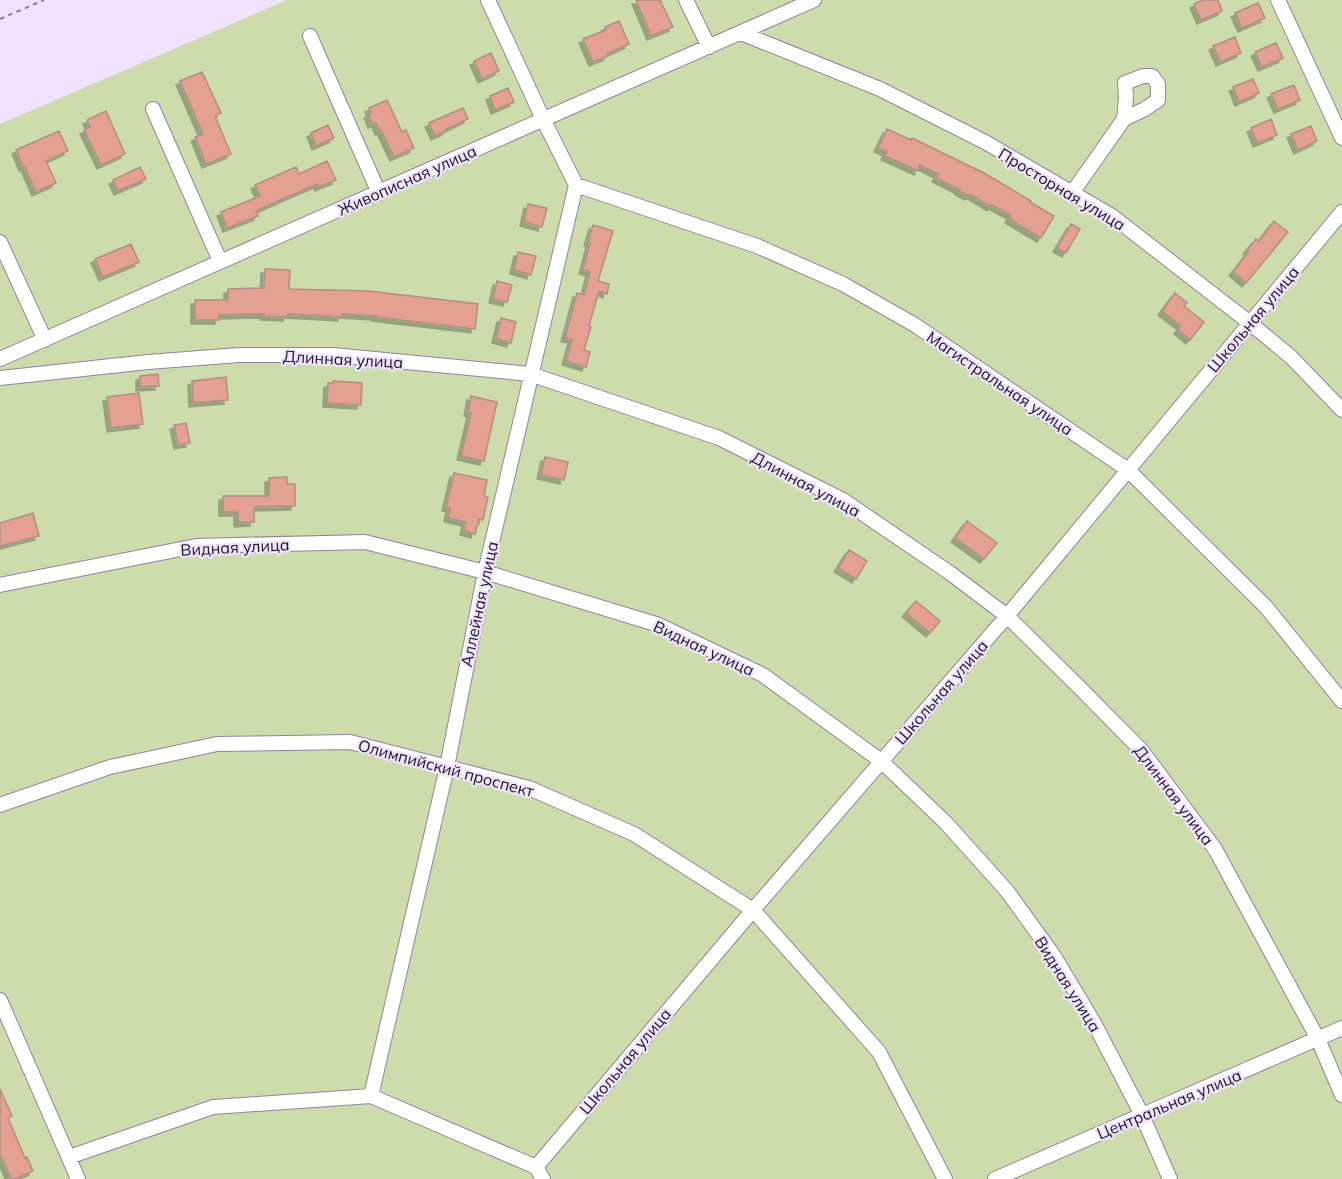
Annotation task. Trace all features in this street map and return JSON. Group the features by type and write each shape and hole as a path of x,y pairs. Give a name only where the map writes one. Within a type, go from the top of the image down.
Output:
{"street":[{"path":"488,0 576,185"},
{"path":"686,0 709,47"},
{"name":"Живописная улица","path":"0,360 814,0"},
{"path":"1278,0 1342,138"},
{"name":"Просторная улица","path":"741,33 880,89 985,142 1112,216 1291,357 1342,410"},
{"path":"310,36 380,193"},
{"path":"153,109 220,261"},
{"path":"1072,193 1124,119"},
{"name":"Аллейная улица","path":"371,1096 447,767 485,572 576,185"},
{"name":"Магистральная улица","path":"576,185 757,246 843,284 915,325 1128,470 1266,607 1342,701"},
{"name":"Школьная улица","path":"539,1173 753,910 1007,616 1342,212"},
{"path":"0,242 45,340"},
{"name":"Длинная улица","path":"0,378 239,355 333,355 530,374 719,438 843,500 950,573 1007,616 1142,751 1215,849 1318,1039 1342,1095"},
{"name":"Видная улица","path":"0,585 196,546 364,542 485,572 659,625 763,675 880,761 946,823 1007,891 1054,956 1094,1023 1142,1115 1170,1179"},
{"name":"Олимпийский проспект","path":"0,805 110,767 217,744 350,742 528,788 634,834 753,910 879,1052 945,1179"},
{"path":"0,999 78,1179"},
{"name":"Центральная улица","path":"995,1179 1342,1028"},
{"path":"69,1157 213,1107 371,1096 539,1173"}],"path":[{"path":"0,19 44,0"}],"green space":[{"path":"287,0 1342,0 1342,1179 0,1179 0,124"}],"building":[{"path":"636,0 660,0 673,27 651,36"},
{"path":"1203,0 1218,0 1222,11 1201,20 1194,4"},
{"path":"1258,3 1265,18 1242,28 1235,13"},
{"path":"619,21 629,44 593,62 583,39 606,30 605,27"},
{"path":"1235,37 1241,53 1220,62 1213,46"},
{"path":"1276,43 1283,58 1262,67 1255,52"},
{"path":"491,53 499,71 482,79 474,61"},
{"path":"202,72 221,113 215,116 231,154 206,164 195,137 203,134 180,81"},
{"path":"1253,79 1259,93 1239,102 1233,87"},
{"path":"1294,85 1300,100 1278,109 1271,94"},
{"path":"508,88 514,102 495,110 490,96"},
{"path":"387,100 402,132 406,130 414,148 394,157 381,130 379,131 376,123 372,124 368,114 371,113 369,108"},
{"path":"463,108 468,119 435,136 429,123"},
{"path":"106,111 125,154 101,165 84,130 90,127 87,120"},
{"path":"1271,119 1277,135 1257,143 1251,128"},
{"path":"328,125 334,138 316,146 311,133"},
{"path":"1311,126 1317,141 1298,150 1291,134"},
{"path":"887,129 911,140 912,138 984,173 1054,216 1041,238 1009,219 1011,215 936,178 938,174 920,165 918,171 885,156 887,152 878,148"},
{"path":"59,131 68,151 46,161 56,183 36,192 16,150"},
{"path":"327,161 336,180 319,187 318,184 292,195 256,211 258,216 227,228 221,212 260,196 255,185 296,167 299,174"},
{"path":"140,167 146,179 118,191 113,180"},
{"path":"528,204 547,208 542,227 524,222"},
{"path":"1274,221 1288,232 1246,283 1233,272 1249,251 1247,250 1256,239 1259,241"},
{"path":"1071,224 1080,229 1066,253 1057,248"},
{"path":"593,225 613,231 598,281 609,284 607,294 599,291 589,326 591,327 584,350 590,352 586,367 566,361 572,339 565,338 577,293 584,295 590,272 583,270"},
{"path":"131,244 139,262 103,277 95,259"},
{"path":"518,252 536,256 531,275 514,270"},
{"path":"265,269 290,270 289,289 369,291 478,304 475,329 376,316 342,314 342,317 288,314 287,317 264,316 264,314 219,315 219,320 195,320 195,300 228,300 228,289 264,288"},
{"path":"497,281 512,285 507,302 493,299"},
{"path":"1175,293 1187,303 1184,306 1204,322 1190,340 1178,330 1181,326 1162,311"},
{"path":"501,318 516,322 511,343 496,339"},
{"path":"158,374 159,386 140,387 140,376"},
{"path":"226,377 228,400 193,403 192,381"},
{"path":"333,381 362,383 361,405 327,403 328,383 333,383"},
{"path":"139,393 143,424 111,428 107,397"},
{"path":"471,396 497,402 484,461 461,456 471,413 468,412"},
{"path":"186,423 190,443 178,445 174,425"},
{"path":"545,457 568,462 564,480 541,475"},
{"path":"454,473 487,480 484,496 488,497 483,520 479,519 475,534 464,531 466,522 448,518 450,508 446,507"},
{"path":"287,477 287,484 295,484 295,506 254,507 254,522 238,523 238,512 223,512 223,496 269,496 269,478"},
{"path":"33,513 39,536 0,546 0,523"},
{"path":"967,521 997,543 984,559 955,538"},
{"path":"849,550 867,561 856,579 838,568"},
{"path":"916,601 940,621 930,633 906,613"},
{"path":"0,1089 12,1116 8,1118 33,1171 15,1179 11,1179 0,1154"}]}
